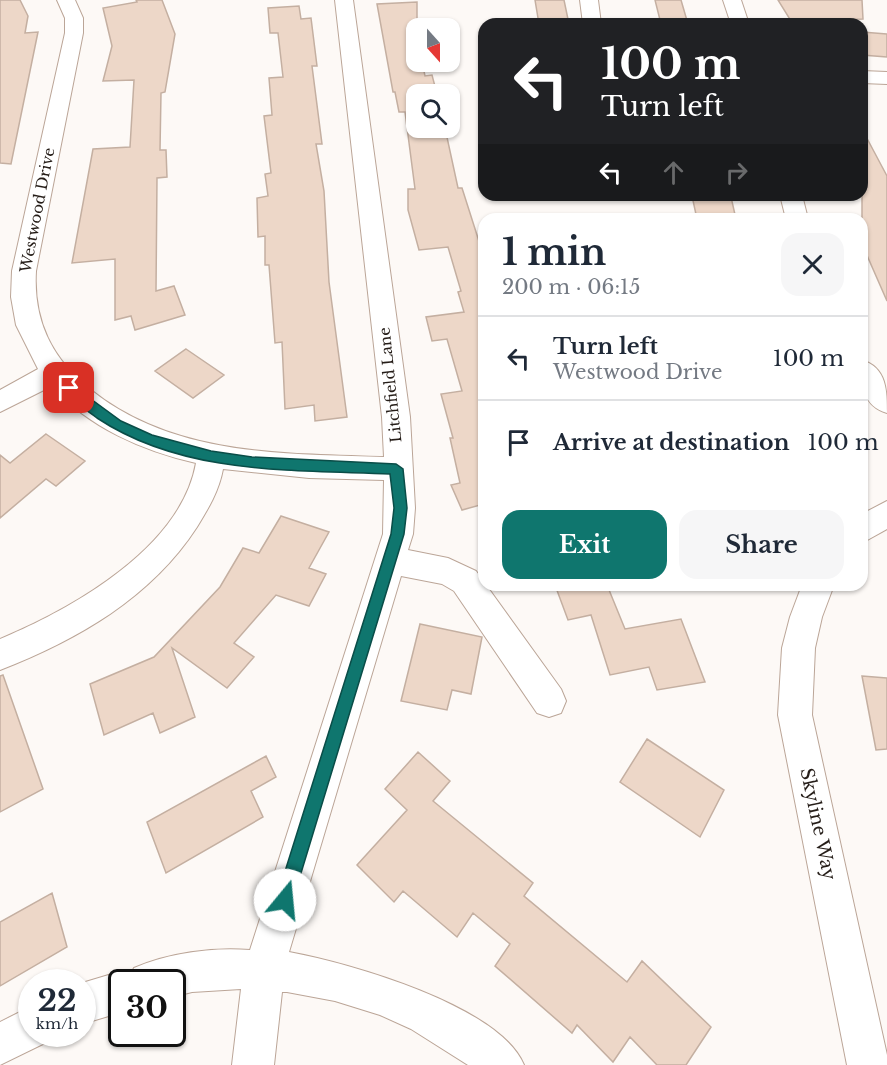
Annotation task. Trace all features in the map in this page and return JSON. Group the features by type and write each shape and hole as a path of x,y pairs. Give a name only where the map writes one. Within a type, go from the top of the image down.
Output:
{"street":[{"name":"Westwood Drive","path":"66,0 74,18 74,33 27,246 23,283 24,304 31,331 40,352 54,373 84,403 116,424 149,439 211,456 252,463 396,469"},
{"name":"Litchfield Lane","path":"253,1065 264,968 398,534 400,508 396,469 396,417 344,0"},
{"path":"589,0 591,18"},
{"path":"732,0 739,18"},
{"path":"868,76 887,78"},
{"path":"0,402 54,373"},
{"path":"868,378 887,403"},
{"path":"0,655 47,636 143,573 169,544 189,514 204,488 211,456"},
{"path":"868,526 887,513"},
{"path":"390,560 448,572 465,581 549,701"},
{"name":"Skyline Way","path":"815,591 807,608 799,636 794,681 795,716 868,1065"},
{"path":"186,975 264,968 360,988 423,1012 503,1065"},
{"path":"0,1045 18,1035"}],"building":[{"path":"0,0 20,0 28,16 25,33 38,32 11,164 0,163"},
{"path":"136,0 162,0 175,34 165,92 161,93 160,150 166,150 167,177 157,178 156,291 174,286 185,315 135,330 131,316 115,320 115,259 72,263 93,149 130,147 134,80 103,81 112,46 103,8 137,2"},
{"path":"535,0 564,0 568,18 538,18"},
{"path":"655,0 681,0 686,18 660,18"},
{"path":"778,0 862,0 863,18 789,18"},
{"path":"417,2 417,18 406,18 406,72 424,72 425,76 432,75 434,84 406,84 406,120 405,112 399,112 395,92 393,92 377,4"},
{"path":"299,6 301,19 311,18 317,66 312,66 322,144 316,144 324,191 329,282 347,417 315,421 314,405 285,409 282,342 275,343 269,265 265,265 265,236 258,237 257,198 268,196 265,174 271,173 264,116 272,115 269,78 283,77 278,33 270,33 268,8"},
{"path":"868,32 887,34 887,57 868,55"},
{"path":"408,138 447,138 458,188 462,188 478,238 478,506 462,510 451,485 460,483 450,438 453,438 441,394 462,391 447,339 432,341 426,317 464,312 458,292 461,291 448,247 419,250 408,210 408,189 415,189"},
{"path":"868,140 887,176 887,301 868,258 868,213 862,213 862,201 868,201"},
{"path":"693,201 732,201 735,213 696,213"},
{"path":"186,349 224,375 193,398 155,371"},
{"path":"46,434 85,461 56,486 46,479 0,518 0,455 10,463"},
{"path":"281,516 329,532 309,568 326,574 309,606 276,595 234,643 254,657 227,688 172,648 195,717 160,733 153,713 104,735 90,684 154,657 220,587 243,548 259,553"},
{"path":"557,591 609,591 625,629 681,619 705,682 657,690 649,667 610,675 591,615 568,620"},
{"path":"420,624 482,637 471,694 452,690 447,710 401,701"},
{"path":"3,675 43,789 0,812 0,676"},
{"path":"862,676 887,678 887,749 876,750"},
{"path":"647,739 724,790 700,837 620,782"},
{"path":"418,752 450,781 433,801 533,883 524,896 627,982 642,961 711,1027 686,1065 657,1065 630,1037 613,1062 577,1025 572,1033 495,966 510,944 473,913 457,937 403,891 394,902 357,865 407,810 385,789"},
{"path":"266,756 276,777 251,791 263,817 166,873 147,822"},
{"path":"52,893 67,947 29,969 18,969 18,976 0,986 0,922"}],"route":[{"path":"69,388 84,403 116,424 149,439 211,456 252,463 396,469 400,508 398,534 285,900"}]}
